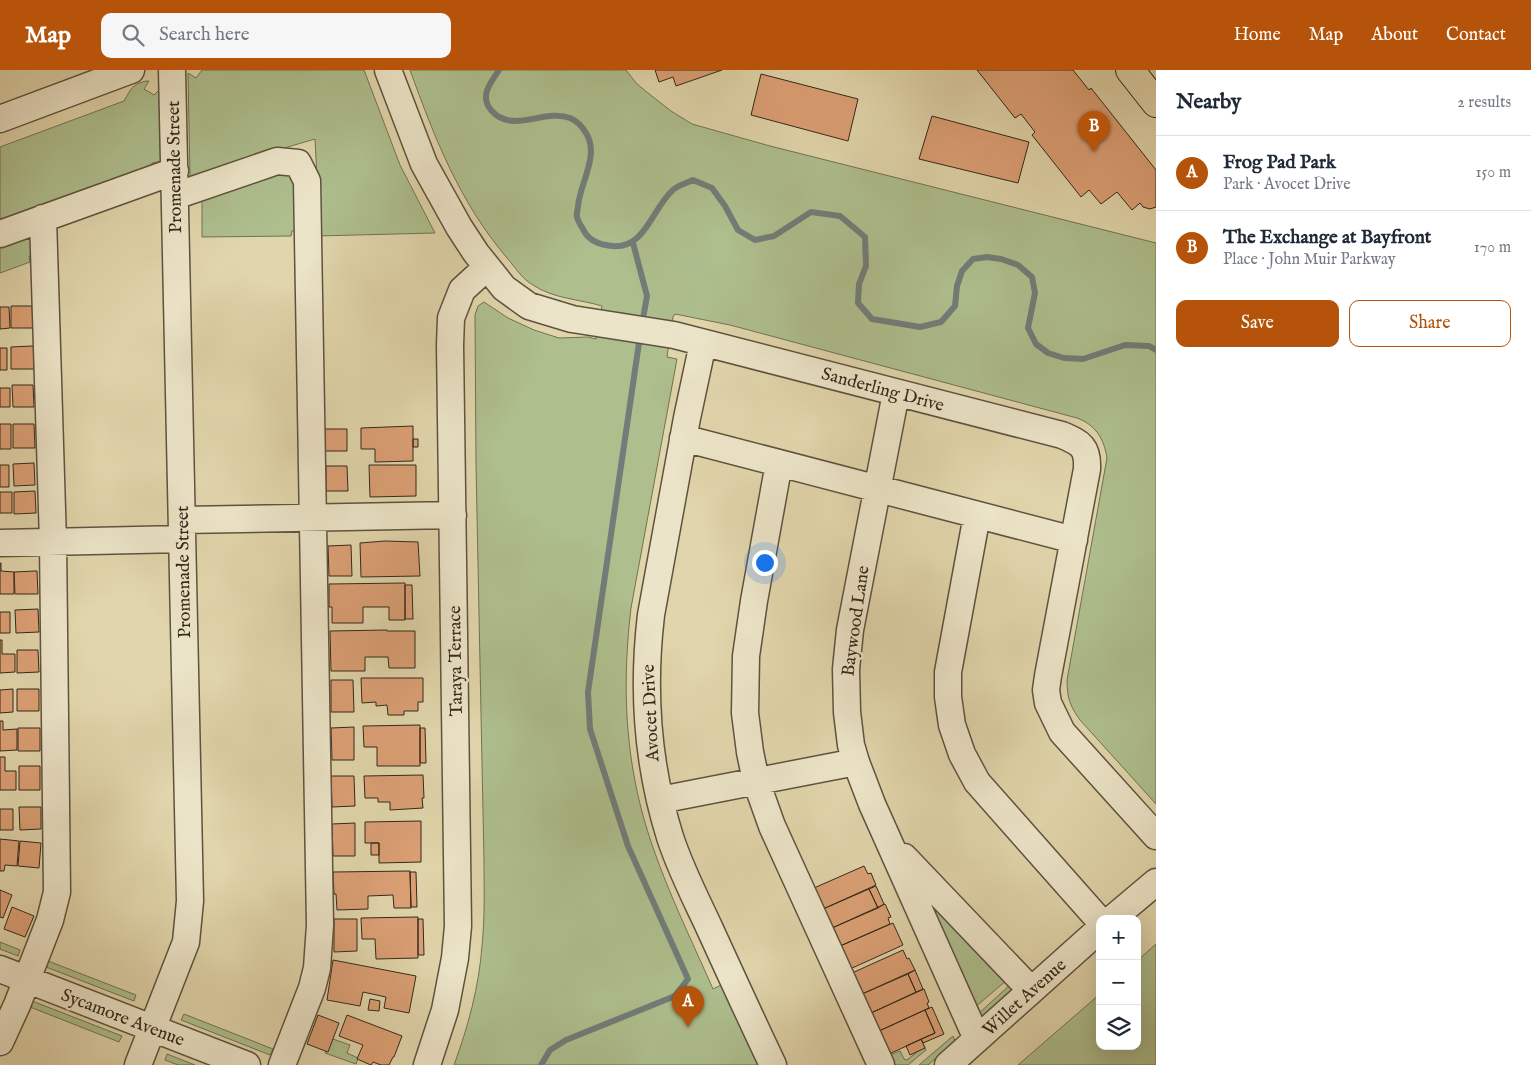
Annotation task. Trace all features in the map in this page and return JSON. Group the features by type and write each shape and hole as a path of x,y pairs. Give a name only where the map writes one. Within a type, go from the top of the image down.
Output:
{"main road":[{"path":"1130,70 1156,102"}],"street":[{"path":"0,119 131,70"},
{"name":"Promenade Street","path":"138,1065 186,942 190,901 172,70"},
{"name":"Sanderling Drive","path":"388,70 424,164 459,228 504,288 529,306 572,319 674,335 1076,440 1084,448 1088,458 1048,676 1046,690 1048,703 1062,732 1156,836"},
{"path":"0,234 43,218 175,184 277,161 298,163 307,181 320,925 317,968 312,988 282,1065"},
{"path":"0,1042 50,920 57,892 53,542 43,218"},
{"name":"Taraya Terrace","path":"427,1065 445,1010 455,958 458,926 451,318 462,290 487,267"},
{"name":"Avocet Drive","path":"703,343 683,438 652,606 647,644 646,706 649,739 660,800 678,860 773,1065"},
{"name":"Baywood Lane","path":"896,393 850,630 846,669 847,712 851,744 872,804 977,1038"},
{"path":"683,438 1074,540"},
{"path":"779,464 746,656 745,713 750,752 756,781 772,826 881,1065"},
{"path":"0,543 53,542 313,518 453,515"},
{"path":"977,515 948,672 948,697 952,725 962,754 977,782 1096,916"},
{"path":"660,800 856,762"},
{"name":"Baywood Lane","path":"891,844 1031,990"},
{"path":"1117,915 1156,882"},
{"name":"Willet Avenue","path":"948,1065 1096,933"},
{"name":"Sycamore Avenue","path":"0,968 247,1065"}],"green space":[{"path":"202,70 364,70 400,165 435,233 317,236 315,139 274,151 201,178 190,177 188,73 196,78"},
{"path":"410,70 626,70 636,83 648,93 692,124 770,146 1156,243 1156,804 1080,720 1071,706 1068,697 1067,680 1107,458 1104,445 1094,429 1077,418 730,325 675,314 673,317 667,357 677,359 628,633 626,683 628,733 635,783 641,808 664,877 713,989 721,985 758,1065 454,1065 476,992 481,961 484,914 475,315 478,306 484,302 508,318 534,330 559,338 588,337 596,339 602,306 541,290 525,280 516,269 490,236 462,192 439,145"},
{"path":"149,81 144,89 154,95 160,89 162,161 152,163 151,169 0,223 0,147 124,101 132,88"},
{"path":"281,169 294,174 297,230 292,231 291,236 202,237 202,200"},
{"path":"28,235 32,238 38,253 29,256 30,262 0,273 0,242"},
{"path":"924,891 1007,980 974,1008"},
{"path":"0,942 20,950 18,956 0,949"},
{"path":"1156,944 1156,1065 1018,1065 1096,997 1096,1050 1141,1050 1141,957"},
{"path":"48,961 136,995 134,1001 46,967"},
{"path":"1011,984 1013,989 982,1016 979,1017 977,1015"},
{"path":"32,1001 122,1036 119,1042 30,1007"},
{"path":"184,1014 273,1049 270,1055 181,1020"},
{"path":"953,1036 955,1041 928,1065 919,1065"},
{"path":"333,1039 350,1045 347,1053 358,1058 356,1064 325,1053"},
{"path":"921,1039 926,1050 908,1065 892,1065 887,1056 900,1051 904,1059 907,1060 922,1048"},
{"path":"167,1054 195,1065 178,1065 165,1060"}],"building":[{"path":"655,70 722,70 676,86 673,77 659,82"},
{"path":"977,70 1073,70 1089,90 1091,88 1156,170 1156,207 1150,209 1143,207 1140,203 1132,210 1117,192 1101,204 1089,190 1081,197 1032,135 1035,132 1021,114 1015,118"},
{"path":"761,74 858,99 848,141 751,115"},
{"path":"932,116 1029,142 1018,183 919,159"},
{"path":"11,306 32,306 33,328 11,328"},
{"path":"0,307 9,307 10,328 0,329"},
{"path":"34,346 34,369 11,369 11,347"},
{"path":"0,348 7,348 7,370 0,370"},
{"path":"12,385 33,385 34,407 13,407"},
{"path":"0,388 10,388 10,407 0,407"},
{"path":"0,424 11,424 11,449 0,449"},
{"path":"13,424 34,424 35,448 13,448"},
{"path":"413,426 413,461 375,462 375,449 361,449 361,428"},
{"path":"325,429 347,429 347,451 325,451"},
{"path":"413,439 418,439 418,447 413,447"},
{"path":"34,463 35,485 14,486 13,464"},
{"path":"0,465 9,465 9,487 0,487"},
{"path":"369,465 416,465 416,496 370,497"},
{"path":"326,466 347,466 348,491 326,491"},
{"path":"35,491 36,513 14,514 14,492"},
{"path":"0,492 12,492 12,513 0,513"},
{"path":"385,541 418,542 420,576 361,577 360,543"},
{"path":"351,545 352,576 329,576 328,546"},
{"path":"0,563 1,571 14,572 14,594 0,594"},
{"path":"37,571 38,594 15,594 14,572"},
{"path":"405,583 405,620 389,620 389,607 363,607 363,623 332,623 332,607 329,607 329,584"},
{"path":"405,585 412,585 413,619 405,619"},
{"path":"38,609 39,632 16,633 15,610"},
{"path":"0,612 10,612 10,633 0,633"},
{"path":"330,631 415,631 415,668 389,668 388,657 365,657 365,671 331,671"},
{"path":"0,640 2,640 2,654 15,654 15,672 0,673"},
{"path":"17,650 38,650 39,672 17,673"},
{"path":"361,678 423,678 423,702 418,702 418,711 404,711 404,715 388,715 387,705 376,706 376,702 362,703"},
{"path":"331,680 353,680 354,712 331,712"},
{"path":"13,689 13,712 0,713 0,690"},
{"path":"17,689 39,689 39,711 17,711"},
{"path":"0,721 3,721 3,730 17,729 17,750 0,751"},
{"path":"420,725 420,766 377,766 377,747 364,747 363,726"},
{"path":"354,727 354,760 332,760 331,728"},
{"path":"18,728 40,728 40,751 18,751"},
{"path":"420,728 425,728 426,763 420,763"},
{"path":"0,757 5,757 5,771 16,771 16,790 0,790"},
{"path":"19,766 40,766 40,790 19,790"},
{"path":"423,775 423,808 390,810 390,802 378,802 378,798 365,798 364,776"},
{"path":"331,776 354,776 355,806 332,807"},
{"path":"19,807 41,807 41,829 20,830"},
{"path":"0,809 13,809 13,830 0,830"},
{"path":"421,821 421,862 379,863 379,843 365,843 365,822"},
{"path":"355,823 355,856 333,856 332,824"},
{"path":"0,839 19,841 17,866 5,865 4,871 0,871"},
{"path":"20,841 41,843 39,868 18,866"},
{"path":"371,843 379,843 379,855 371,855"},
{"path":"864,866 868,874 871,873 876,885 823,909 814,888"},
{"path":"410,871 411,908 394,908 393,895 368,896 368,909 337,910 333,872"},
{"path":"410,872 416,872 417,907 411,907"},
{"path":"876,886 884,904 878,908 869,889"},
{"path":"869,889 878,908 832,928 823,909"},
{"path":"0,890 12,895 3,918 0,917"},
{"path":"885,904 891,917 888,918 890,924 840,946 832,928"},
{"path":"12,907 34,916 25,937 4,929"},
{"path":"418,917 418,958 376,959 375,939 362,939 361,918"},
{"path":"334,919 357,919 357,951 334,952"},
{"path":"418,919 423,919 424,955 418,955"},
{"path":"893,923 903,945 850,969 840,946"},
{"path":"903,950 915,970 862,994 852,973"},
{"path":"333,960 416,976 409,1013 384,1008 386,997 363,992 360,1006 327,1000"},
{"path":"915,970 923,989 916,992 908,974"},
{"path":"908,974 916,992 871,1013 862,994"},
{"path":"924,989 929,1002 927,1003 929,1008 879,1031 871,1013"},
{"path":"370,999 380,1001 379,1011 368,1010"},
{"path":"932,1007 944,1034 923,1043 921,1039 935,1033 925,1010"},
{"path":"925,1010 935,1033 889,1054 879,1031"},
{"path":"318,1015 339,1023 328,1052 307,1044"},
{"path":"347,1015 402,1036 389,1065 373,1062 371,1065 357,1059 363,1045 339,1036"},
{"path":"921,1039 925,1048 910,1055 906,1046"}],"waterway":[{"path":"499,70 486,94 488,105 499,117 518,121 560,116 575,121 586,133 590,142 590,160 579,197 577,216 586,235 596,242 612,246 624,245 633,241 641,234 673,190 693,180 712,188 725,206 738,230 755,240 774,236 811,212 840,216 865,237 866,266 859,284 858,303 872,319 920,327 941,322 955,306 957,286 962,271 973,259 987,257 1001,259 1018,265 1032,277 1035,293 1028,328 1036,344 1048,353 1064,358 1083,359 1125,345 1149,346 1156,350"},
{"path":"633,243 647,296 642,324"},
{"path":"541,1065 550,1050 566,1040 675,996 688,979 628,846 590,729 588,692 640,336"}],"place":[{"name":"The Exchange at Bayfront","path":"1094,152"},
{"name":"Frog Pad Park","path":"688,1027"}]}
